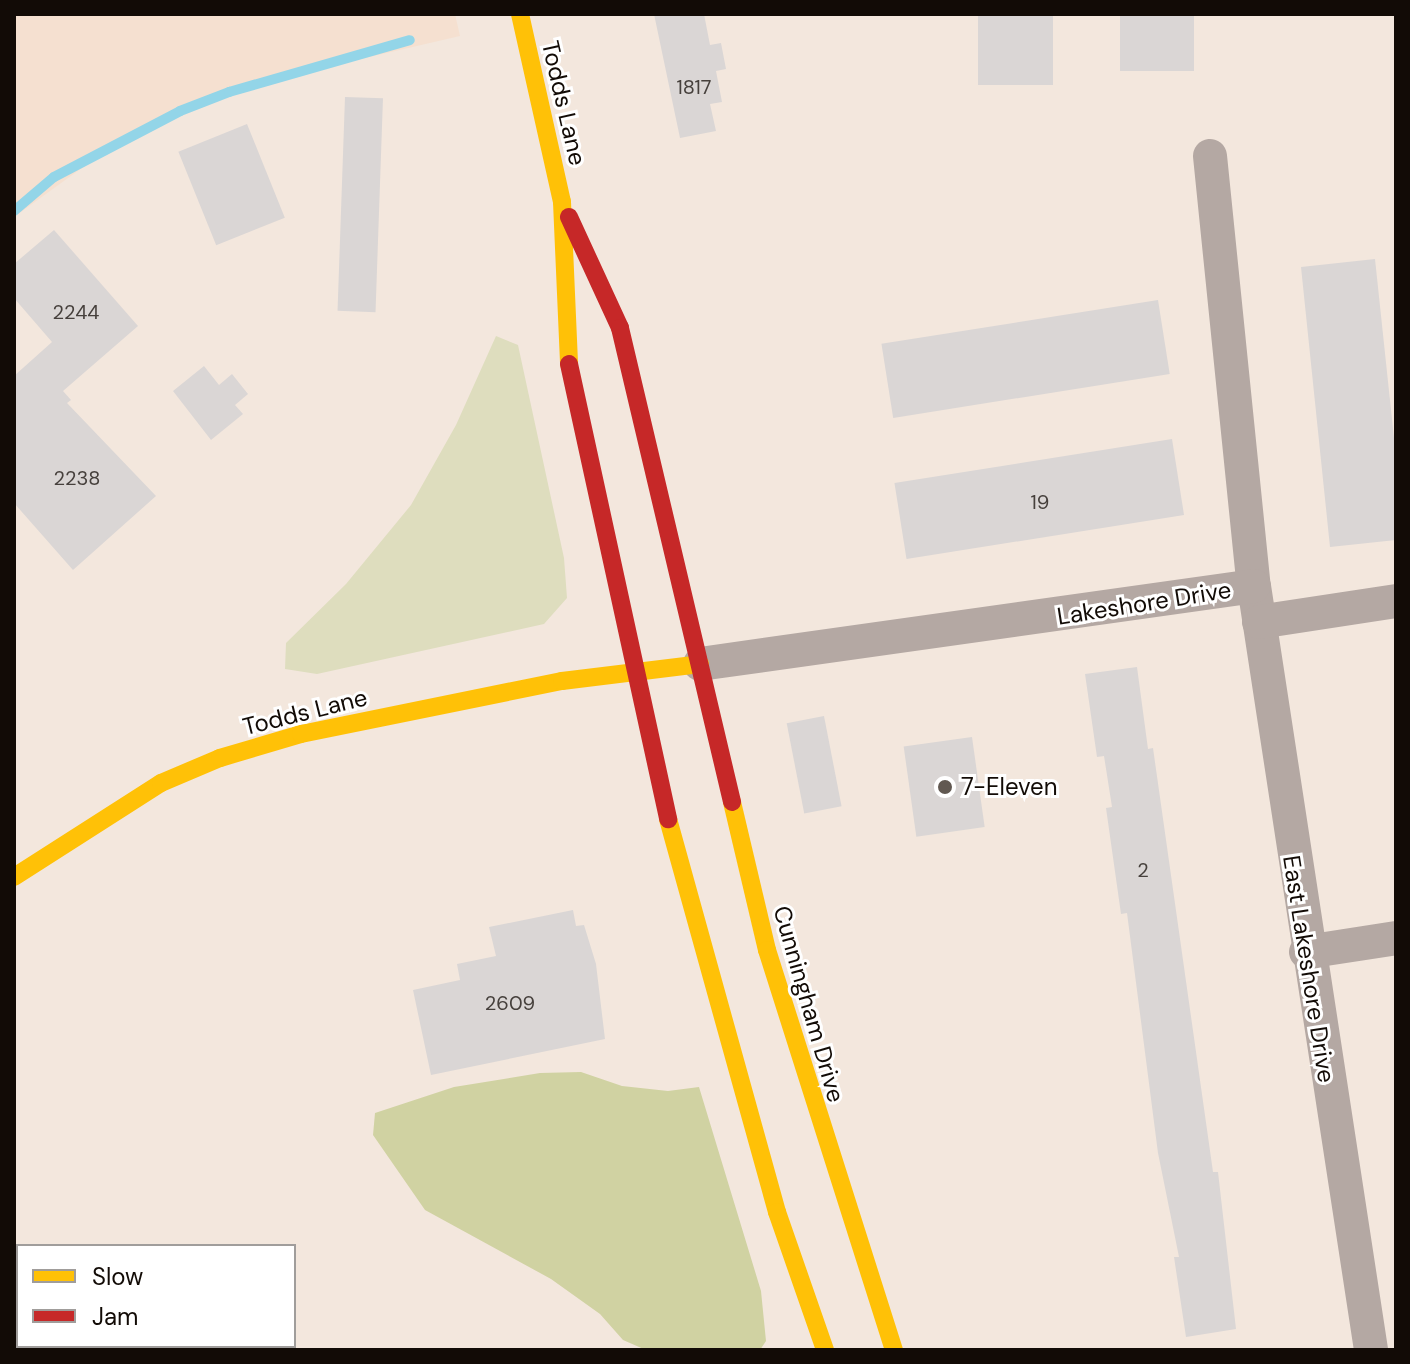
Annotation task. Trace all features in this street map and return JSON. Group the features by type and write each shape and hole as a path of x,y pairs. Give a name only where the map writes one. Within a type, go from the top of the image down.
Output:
{"main road":[{"name":"Todds Lane","path":"520,14 562,202 566,349 636,671"},
{"name":"Todds Lane","path":"14,877 161,783 220,758 353,723 636,671 700,664 620,328 562,202"},
{"name":"Cunningham Drive","path":"700,664 771,965 894,1350"},
{"path":"636,671 696,939 777,1212 825,1350"}],"street":[{"name":"Lakeshore Drive","path":"700,664 1254,586 1210,156"},
{"name":"East Lakeshore Drive","path":"1254,586 1306,952 1371,1350"},
{"path":"1259,622 1396,601"},
{"path":"1306,952 1396,938"}],"shaded area":[{"path":"14,14 455,14 460,36 257,83 118,142 14,217"}],"green space":[{"path":"496,336 518,345 564,558 567,598 544,624 317,674 285,669 286,643 346,584 411,505 456,425"},
{"path":"581,1072 622,1086 668,1091 699,1087 761,1291 766,1341 760,1350 646,1350 623,1340 600,1314 551,1279 425,1210 373,1135 375,1113 454,1087 540,1073"}],"building":[{"path":"654,14 704,14 710,45 721,43 726,69 716,71 722,102 710,104 716,131 680,138"},
{"path":"978,14 1053,14 1053,85 978,85"},
{"path":"1120,14 1194,14 1194,71 1120,71"},
{"path":"345,97 383,98 376,312 338,311"},
{"path":"247,124 285,218 216,245 178,152"},
{"path":"54,230 138,326 63,391 71,400 67,403 156,496 73,570 14,503 14,376 52,342 14,298 14,264"},
{"path":"1375,259 1396,457 1396,540 1330,547 1301,267"},
{"path":"1158,300 1170,374 893,418 881,344"},
{"path":"204,366 219,385 232,374 248,394 235,405 243,414 211,440 173,391"},
{"path":"1172,439 1184,515 907,559 894,483"},
{"path":"1137,667 1148,749 1153,748 1213,1172 1218,1172 1236,1329 1186,1337 1174,1257 1179,1257 1158,1153 1127,913 1121,914 1106,808 1112,807 1104,756 1097,757 1085,674"},
{"path":"824,716 842,806 804,814 787,723"},
{"name":"7-Eleven","path":"972,737 985,827 916,837 904,747"},
{"path":"573,910 576,926 584,925 596,964 605,1039 431,1075 413,990 460,980 457,964 496,956 489,927"}],"waterway":[{"path":"14,211 54,177 180,111 229,92 410,40"}],"traffic: slow":[{"path":"520,14 562,202 569,364"},
{"path":"14,877 161,783 220,758 301,734 562,681 700,664"},
{"path":"732,802 767,950 894,1350"},
{"path":"668,819 777,1212 825,1350"}],"traffic: jam":[{"path":"569,217 620,328 732,802"},
{"path":"569,364 668,819"}],"place":[{"name":"7-Eleven","path":"945,787"}]}
